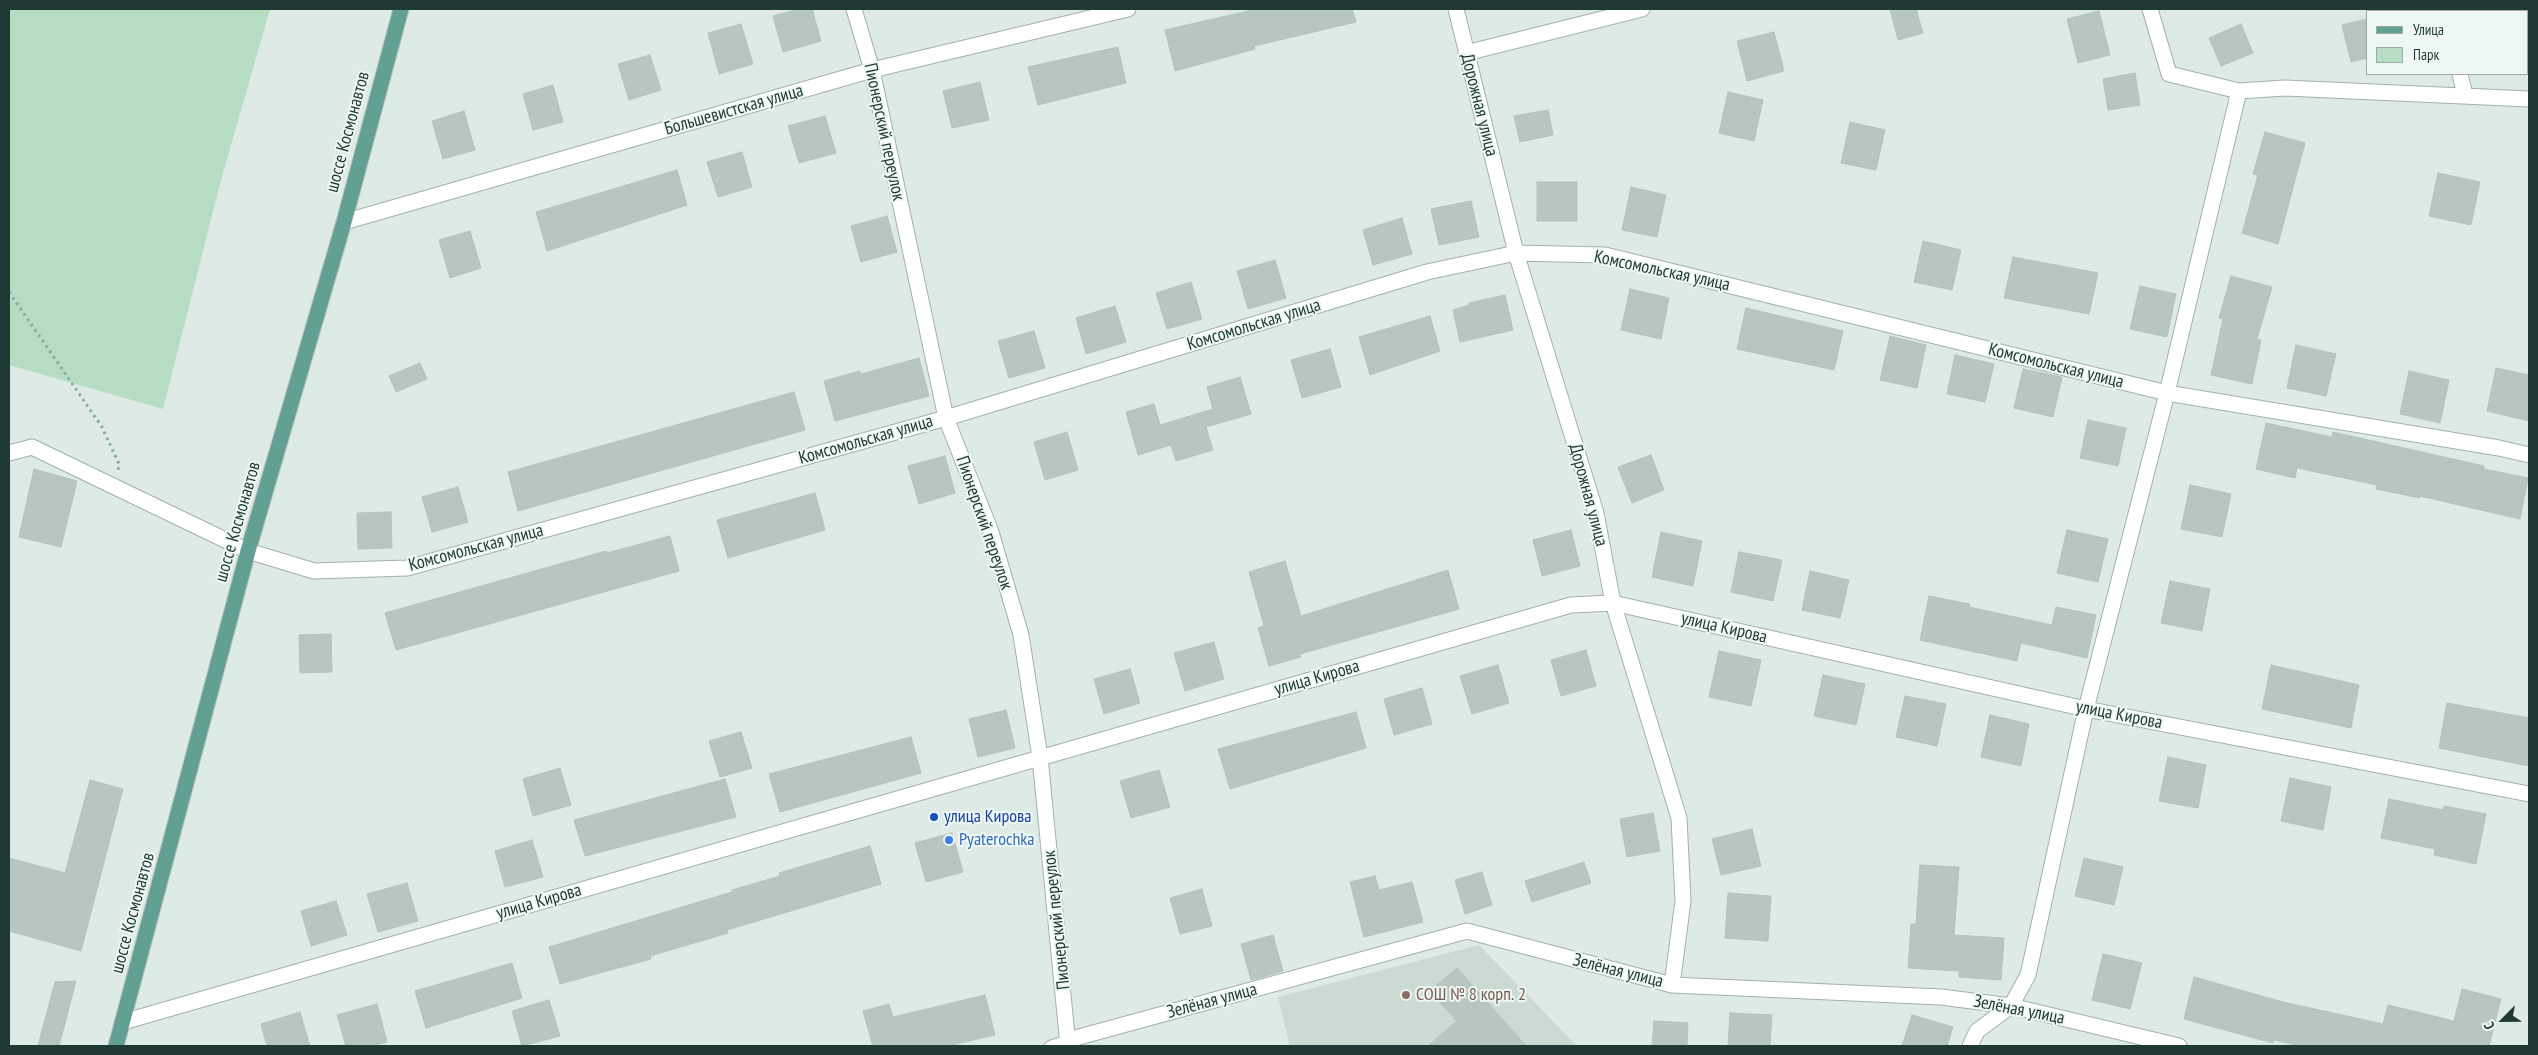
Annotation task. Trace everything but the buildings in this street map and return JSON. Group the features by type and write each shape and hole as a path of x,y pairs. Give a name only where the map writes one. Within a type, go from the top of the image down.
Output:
{"main road":[{"name":"шоссе Космонавтов","path":"116,1046 248,551 344,222 401,9"}],"street":[{"name":"Пионерский переулок","path":"854,9 872,70 946,418 991,532 1021,635 1040,757 1068,1043"},
{"name":"Большевистская улица","path":"344,222 872,70 1128,9"},
{"name":"Дорожная улица","path":"1456,9 1516,252 1596,513 1613,603 1678,818 1683,901 1672,985"},
{"path":"1466,53 1642,9"},
{"path":"2150,9 2169,74 2239,91 2285,88 2529,99"},
{"path":"2460,75 2465,95"},
{"path":"1970,1046 1977,1031 2011,1006 2028,975 2086,709 2167,394 2239,91"},
{"name":"Комсомольская улица","path":"9,453 32,446 248,551 314,571 407,568 946,418 1427,272 1516,252 1605,255 2167,394 2498,448 2529,455"},
{"name":"улица Кирова","path":"123,1022 1571,605 1613,603 2086,709 2529,794"},
{"name":"Зелёная улица","path":"1068,1043 1467,931 1672,985 1941,997 2011,1006 2180,1046"}],"lane":[{"path":"1050,1046 1068,1043"}],"path":[{"path":"9,292 102,427 119,464 115,487"}],"shaded area":[{"name":"СОШ № 8 корп. 2","path":"1479,945 1577,1046 1290,1046 1278,997"}],"green space":[{"path":"9,9 270,9 221,180 163,409 9,365"}],"place":[{"name":"улица Кирова","path":"934,817"},
{"name":"Pyaterochka","path":"949,840"},
{"name":"СОШ № 8 корп. 2","path":"1406,995"}]}
